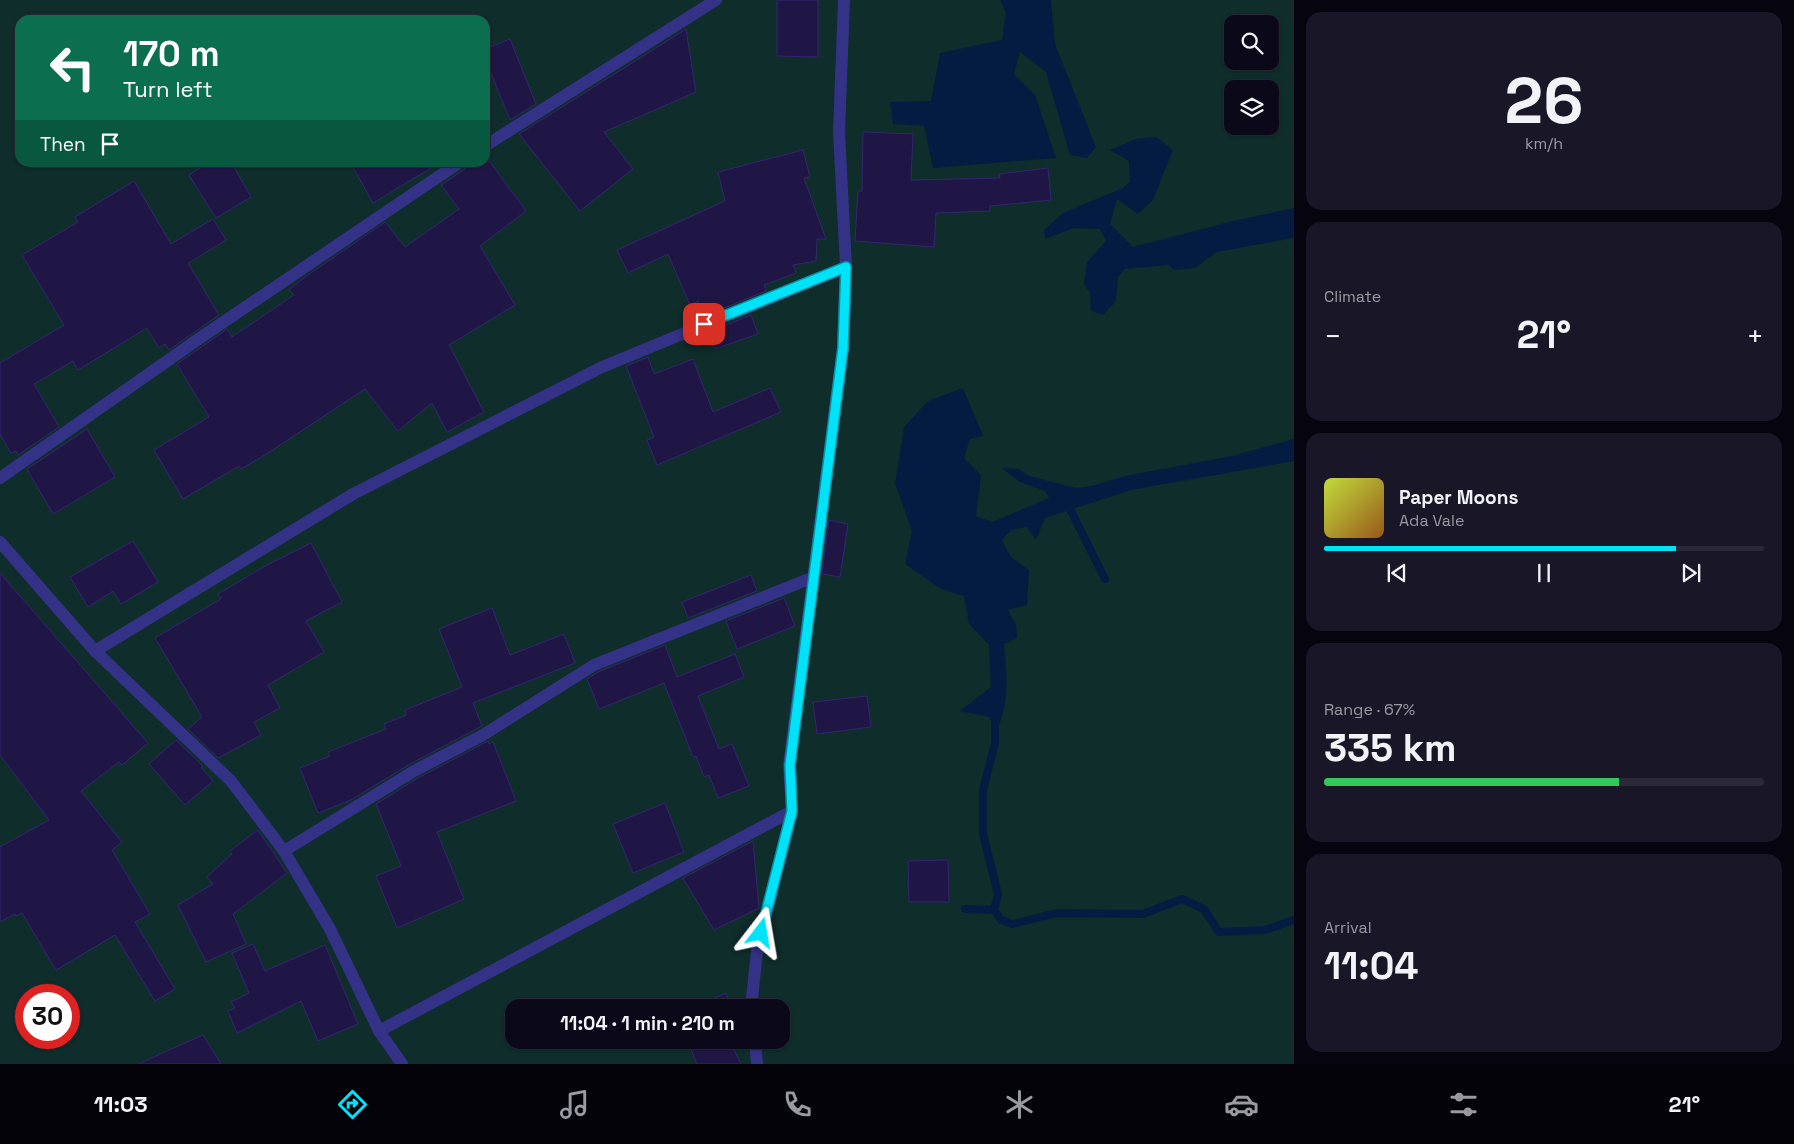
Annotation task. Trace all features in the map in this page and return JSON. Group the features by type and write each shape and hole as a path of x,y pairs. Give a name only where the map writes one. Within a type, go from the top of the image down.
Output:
{"street":[{"path":"490,143 716,0"},
{"path":"752,999 757,951 792,811 790,765 843,348 846,267 839,132 844,0"},
{"path":"0,478 200,338 453,167"},
{"path":"95,651 362,490 602,367 846,267"},
{"path":"0,542 95,651 231,781 284,851 330,929 379,1031 402,1064"},
{"path":"284,851 414,771 483,735 594,665 814,577"},
{"path":"379,1031 792,811"},
{"path":"756,1049 757,1064"}],"green space":[{"path":"0,0 1294,0 1294,1064 0,1064"}],"water":[{"path":"1000,0 1051,0 1055,44 1096,147 1087,158 1070,155 1046,72 1020,52 1014,74 1035,95 1056,158 933,168 924,126 893,124 890,102 931,101 940,53 1002,40 1006,13"},
{"path":"1156,137 1173,150 1153,200 1138,214 1117,199 1110,224 1133,247 1233,221 1294,208 1294,238 1217,252 1195,268 1174,270 1169,265 1125,269 1118,277 1116,301 1103,315 1091,311 1090,292 1084,285 1087,262 1106,241 1100,229 1074,228 1045,239 1044,230 1063,213 1123,188 1130,182 1129,161 1110,150 1136,139"},
{"path":"963,388 983,436 970,439 964,458 981,475 976,516 992,522 1049,498 1045,491 1020,482 1002,468 1019,469 1029,476 1076,488 1092,486 1125,476 1232,456 1294,439 1294,461 1131,490 1045,518 1036,540 1027,527 1011,530 1002,540 1011,557 1029,570 1027,605 1008,610 1016,624 1017,638 1004,644 1007,677 1006,698 997,730 989,717 960,711 991,687 989,645 969,624 964,596 941,589 905,564 912,531 895,484 904,427 928,401"}],"building":[{"path":"777,0 818,0 818,57 777,56"},
{"path":"686,29 696,92 604,132 633,169 580,211 519,134"},
{"path":"510,39 536,104 510,120 490,70 490,47"},
{"path":"863,132 913,134 911,180 1000,178 999,174 1048,168 1051,200 990,206 990,211 936,213 934,247 855,241 858,191 862,191"},
{"path":"803,150 810,177 804,178 826,239 817,239 816,261 793,265 796,273 764,285 766,291 704,316 698,301 690,305 668,254 628,273 617,250 725,201 718,172"},
{"path":"490,162 526,211 480,246 515,305 449,345 484,412 447,432 432,403 398,431 365,389 268,453 241,469 239,466 183,499 154,450 209,417 177,364 227,329 232,337 294,295 289,290 305,277 385,222 405,247 459,209 441,185 466,167 490,167"},
{"path":"202,167 234,167 251,197 216,218 189,175"},
{"path":"353,167 433,167 373,203"},
{"path":"134,181 171,244 213,219 226,240 188,263 219,315 169,350 165,344 159,348 147,328 78,370 73,361 34,384 59,427 18,455 16,451 11,453 0,434 0,363 64,325 22,255 78,222 75,217"},
{"path":"751,315 758,334 715,349 709,332"},
{"path":"648,357 654,374 693,359 713,412 770,388 781,412 657,465 647,440 654,437 626,366"},
{"path":"87,429 115,477 53,514 27,469"},
{"path":"829,520 848,524 840,577 822,574"},
{"path":"133,541 158,582 121,604 113,591 88,607 70,577"},
{"path":"311,543 342,602 306,621 324,652 268,685 280,708 254,722 261,735 218,758 188,729 202,717 155,638 221,599 218,594 267,565"},
{"path":"0,573 148,743 122,765 119,762 81,791 122,842 112,850 150,914 135,922 175,989 155,1001 115,935 56,970 22,913 16,916 15,914 0,922 0,847 49,820 0,755"},
{"path":"751,575 757,591 688,618 682,602"},
{"path":"784,598 795,626 737,649 726,621"},
{"path":"492,608 510,655 564,634 575,663 473,703 482,726 410,764 351,800 318,813 300,768 330,756 328,752 386,729 384,724 406,715 405,710 462,687 439,629"},
{"path":"665,645 677,677 735,654 744,677 698,696 719,749 732,744 749,786 718,798 709,775 704,777 696,756 693,757 664,683 599,709 587,679 598,672"},
{"path":"867,696 871,727 817,734 813,702"},
{"path":"176,740 203,766 201,767 213,781 185,805 149,764"},
{"path":"488,741 489,744 493,742 516,801 437,832 464,899 397,928 376,876 401,866 376,804 418,778"},
{"path":"665,803 684,852 633,873 613,824"},
{"path":"258,830 287,873 233,914 246,944 206,962 178,905 213,884 207,877 232,854 230,851"},
{"path":"753,841 759,908 714,930 683,878"},
{"path":"948,860 949,902 909,902 908,861"},
{"path":"253,944 265,971 325,945 358,1024 318,1041 301,1001 237,1033 228,1011 235,1008 231,1002 249,993 232,953"},
{"path":"726,993 728,999 713,999"},
{"path":"203,1035 221,1064 138,1064"},
{"path":"691,1049 734,1049 741,1064 697,1064"}],"waterway":[{"path":"1066,501 1105,579"},
{"path":"995,719 995,743 983,790 983,834 998,894 994,910 1001,920 1012,924 1057,913 1143,914 1182,899 1204,909 1219,932 1265,930 1294,920"},
{"path":"965,909 994,910"}],"route":[{"path":"704,324 846,267 843,348 790,765 792,811 761,933"}]}
